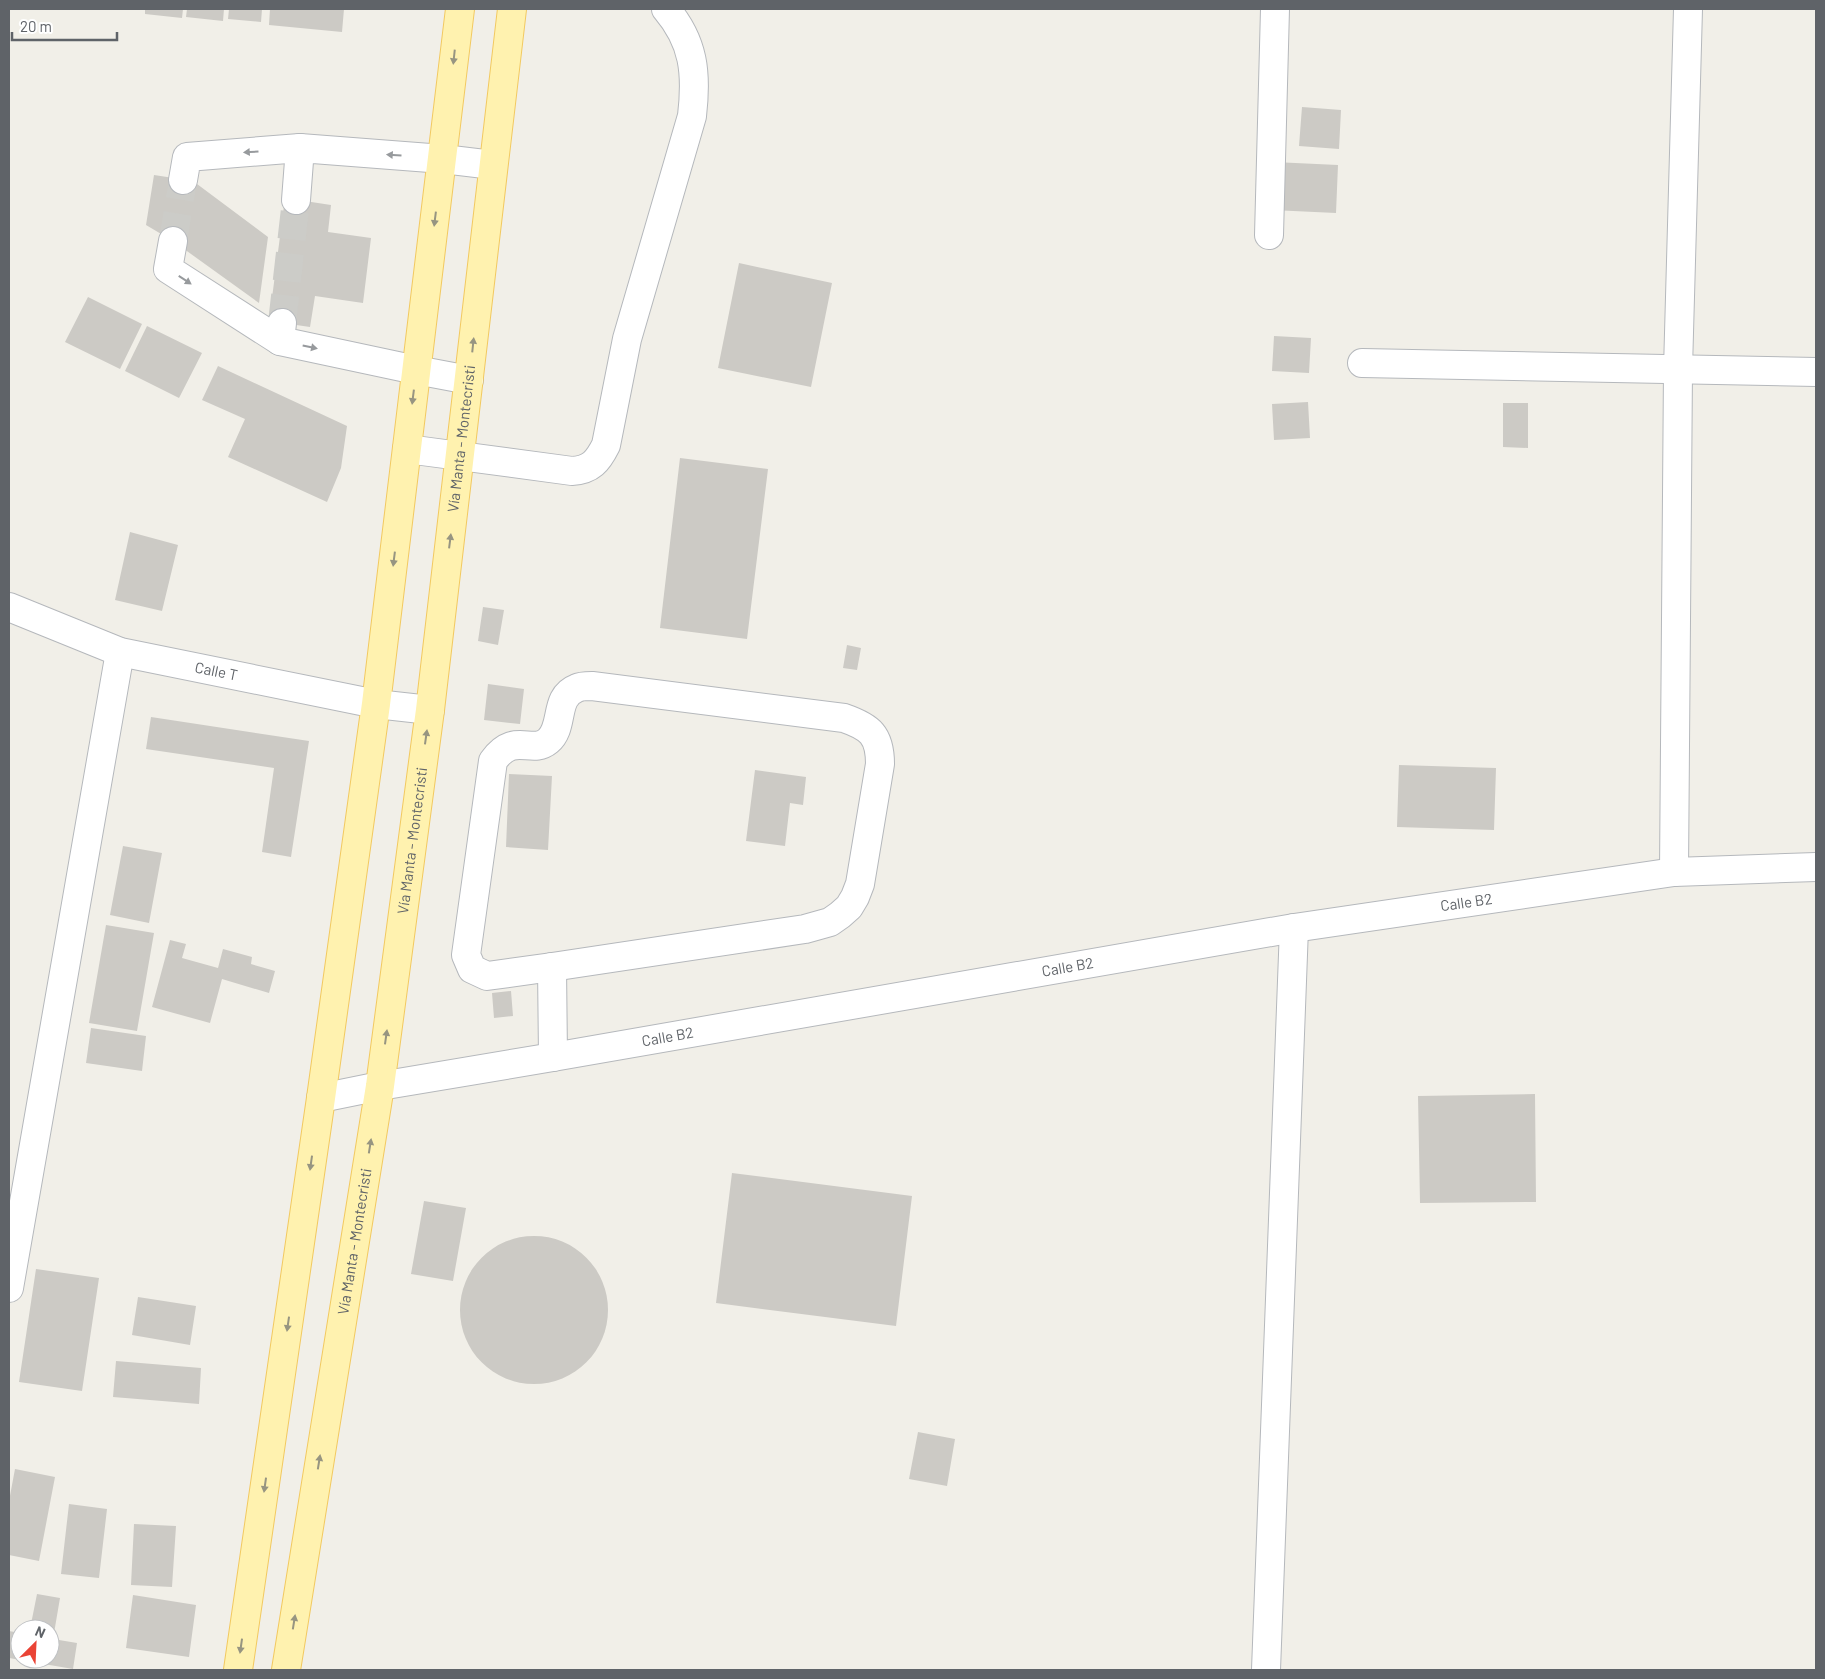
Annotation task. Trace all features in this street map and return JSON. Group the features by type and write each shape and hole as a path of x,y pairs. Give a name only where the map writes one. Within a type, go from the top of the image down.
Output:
{"main road":[{"path":"238,1670 376,704 460,9"},
{"name":"Vía Manta - Montecristi","path":"286,1670 380,1086 430,710 512,9"}],"street":[{"path":"407,449 572,471 584,471 600,458 606,445 627,339 692,116 695,92 694,70 690,49 682,30 666,9"},
{"path":"1269,235 1275,9"},
{"path":"1674,872 1678,369 1688,9"},
{"path":"296,200 300,148"},
{"path":"184,180 187,157 300,148 443,159 493,165"},
{"path":"173,241 168,269 281,332 416,370 469,380"},
{"path":"1362,363 1816,372"},
{"name":"Calle T","path":"9,607 120,652 376,704 430,710"},
{"path":"9,1288 120,652"},
{"path":"592,686 844,718 868,729 876,738 880,751 880,764 860,884 849,907 840,916 830,922 805,929 552,968 487,976 472,969 466,955 493,761 500,750 512,745 539,745 548,741 556,728 561,705 567,695 577,688 592,686"},
{"name":"Calle B2","path":"321,1098 380,1086 1294,928 1674,872 1816,866"},
{"path":"1266,1670 1294,928"},
{"path":"552,968 551,1023 553,1057"}],"building":[{"path":"145,9 183,9 182,18 145,14"},
{"path":"187,9 224,9 223,21 186,17"},
{"path":"229,9 262,9 261,22 228,19"},
{"path":"270,9 344,9 342,32 269,25"},
{"path":"1302,107 1341,110 1339,149 1299,146"},
{"path":"1274,162 1338,165 1336,213 1272,210"},
{"path":"154,175 193,181 268,237 259,303 173,241 146,225"},
{"path":"285,198 331,205 328,232 371,238 363,303 315,296 310,327 269,321"},
{"path":"739,263 832,283 811,387 718,368"},
{"path":"88,297 142,324 120,369 65,342"},
{"path":"147,326 202,353 179,398 125,371"},
{"path":"1274,336 1311,338 1309,373 1272,371"},
{"path":"218,366 347,426 341,468 327,502 228,457 245,419 202,400"},
{"path":"1308,402 1310,438 1274,440 1272,404"},
{"path":"1503,403 1528,403 1528,448 1503,447"},
{"path":"680,458 768,469 747,639 660,628"},
{"path":"130,532 178,545 162,611 115,600"},
{"path":"483,607 504,610 498,645 478,641"},
{"path":"847,645 861,648 857,670 843,668"},
{"path":"488,684 524,689 520,724 484,720"},
{"path":"151,717 309,741 291,857 262,852 274,768 146,749"},
{"path":"1399,765 1496,768 1494,830 1397,827"},
{"path":"755,770 806,777 803,805 790,803 785,846 746,841"},
{"path":"509,774 552,776 548,850 506,847"},
{"path":"123,846 162,853 149,923 110,915"},
{"path":"106,925 154,933 137,1031 89,1023"},
{"path":"170,940 186,944 182,958 218,968 223,949 252,957 251,964 275,971 269,993 222,979 210,1023 152,1007"},
{"path":"511,991 513,1016 494,1018 492,993"},
{"path":"91,1028 146,1036 142,1071 86,1063"},
{"path":"1535,1094 1536,1202 1420,1203 1418,1096"},
{"path":"732,1173 912,1196 896,1326 716,1303"},
{"path":"424,1201 466,1208 453,1281 411,1274"},
{"path":"534,1236 562,1242 586,1258 602,1282 608,1310 602,1338 586,1362 562,1378 534,1384 506,1378 482,1362 466,1338 460,1310 466,1282 482,1258 506,1242"},
{"path":"36,1269 99,1278 82,1391 19,1382"},
{"path":"138,1297 196,1306 190,1345 132,1335"},
{"path":"116,1361 201,1368 199,1404 113,1397"},
{"path":"918,1432 955,1439 947,1486 909,1479"},
{"path":"15,1469 55,1477 39,1561 9,1555 9,1501"},
{"path":"69,1504 107,1509 99,1578 61,1574"},
{"path":"134,1524 176,1526 172,1587 131,1585"},
{"path":"37,1594 60,1598 56,1619 32,1619"},
{"path":"133,1595 196,1605 189,1657 126,1648"},
{"path":"10,1631 10,1658 9,1658"},
{"path":"60,1640 77,1643 73,1669 60,1667"}],"tunnel":[{"path":"173,241 183,180"},
{"path":"282,323 296,200"}]}
